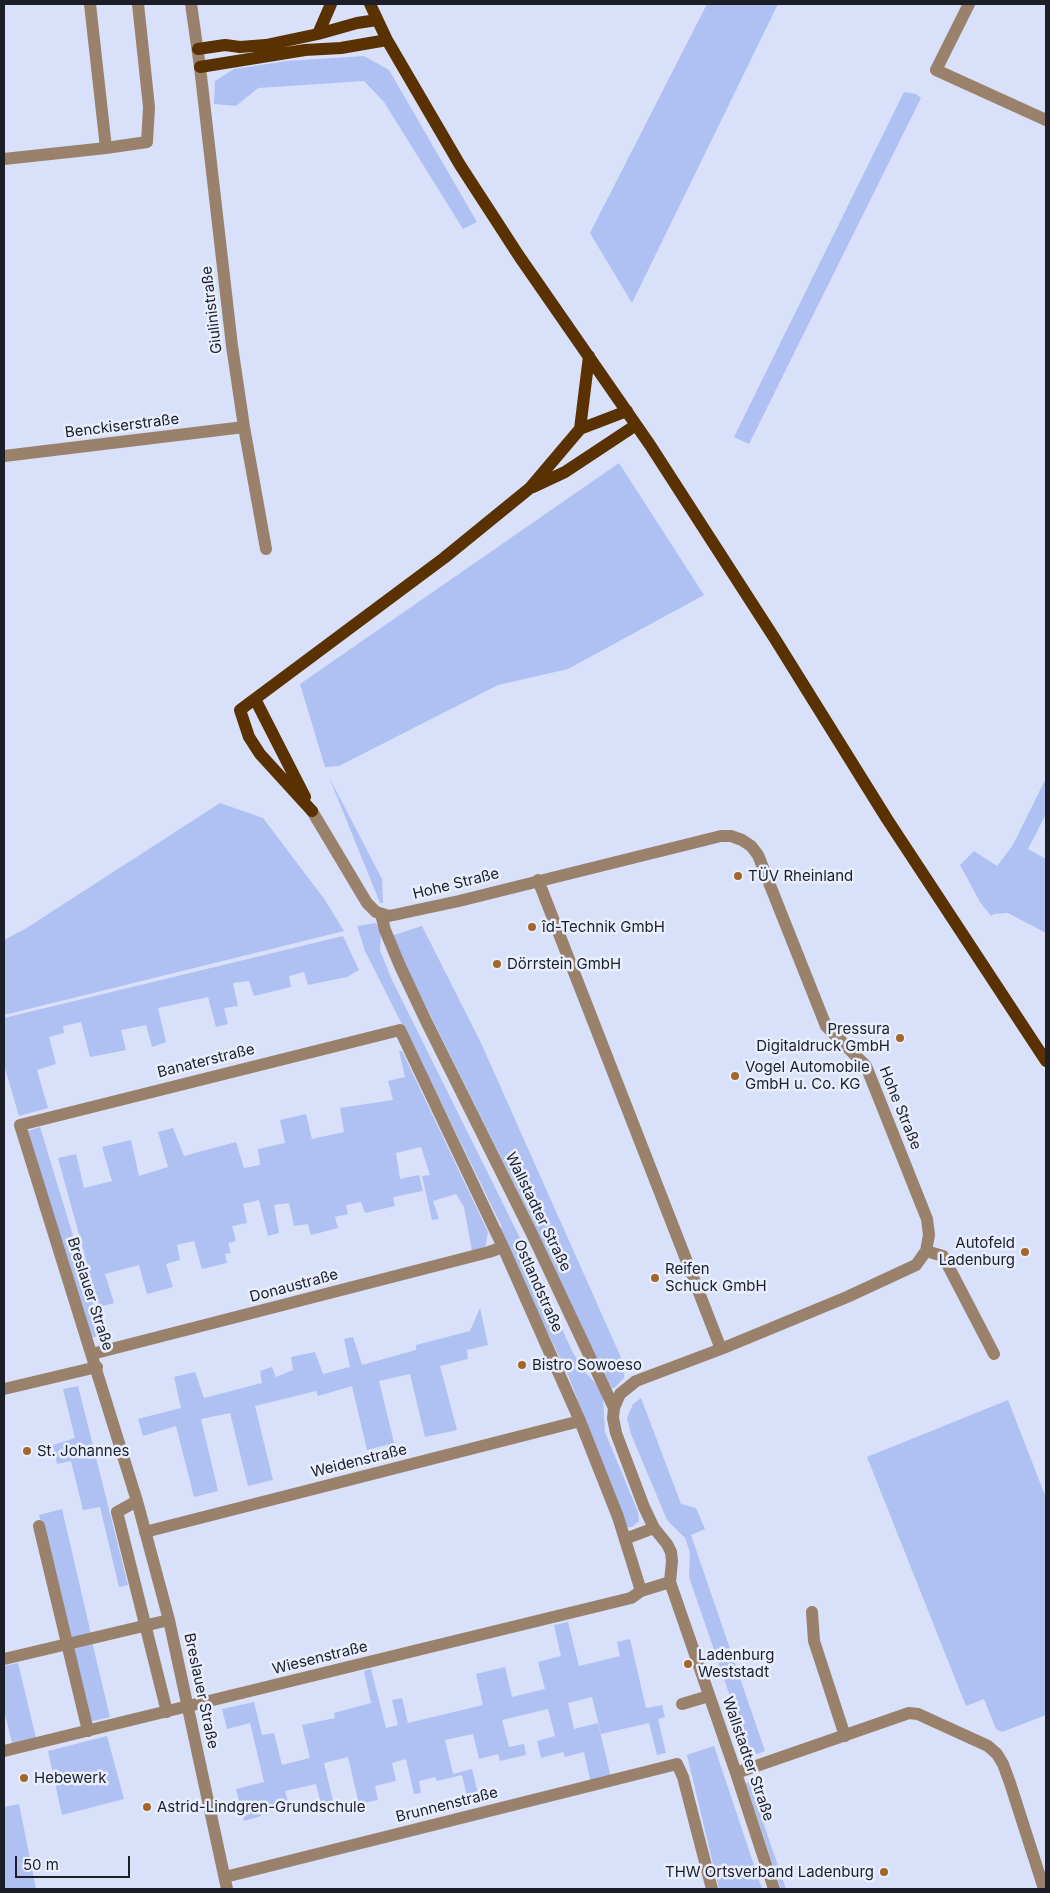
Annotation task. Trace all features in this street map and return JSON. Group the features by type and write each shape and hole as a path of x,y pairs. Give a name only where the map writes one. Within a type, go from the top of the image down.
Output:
{"main road":[{"path":"318,34 331,4"},
{"path":"370,4 387,40 460,165 519,256 627,411 775,639 887,819 1046,1061"},
{"path":"198,49 225,45 240,47 266,45 318,34 357,22 377,20"},
{"path":"200,67 305,50 341,48 387,40"},
{"path":"580,429 589,356"},
{"path":"312,811 260,754 249,737 240,710 444,558 530,488 580,429 627,411"},
{"path":"530,488 565,472 636,425"},
{"path":"255,699 312,811"}],"street":[{"path":"90,4 106,148"},
{"path":"4,159 146,142 149,107 138,4"},
{"name":"Giulinistraße","path":"191,4 198,49 232,346 244,427 266,549"},
{"path":"969,4 936,70 1046,120"},
{"name":"Benckiserstraße","path":"4,456 244,427"},
{"path":"312,811 367,903 381,914"},
{"name":"Hohe Straße","path":"381,914 399,915 720,836 732,836 751,846 758,855 826,1026 866,1066 927,1219 929,1235 926,1251"},
{"path":"538,880 721,1349"},
{"name":"Wallstadter Straße","path":"381,914 397,958 422,1014 532,1234 614,1408 613,1418 616,1433 644,1506 654,1528 671,1552 670,1582 774,1889"},
{"name":"Banaterstraße","path":"20,1125 400,1030"},
{"name":"Ostlandstraße","path":"400,1030 503,1247 580,1421 625,1539 641,1591"},
{"name":"Breslauer Straße","path":"20,1125 137,1501 169,1620 226,1883"},
{"name":"Donaustraße","path":"4,1389 94,1361 503,1247"},
{"path":"614,1408 620,1394 636,1381 721,1349 847,1297 916,1265 926,1251 943,1256 994,1354"},
{"name":"Weidenstraße","path":"145,1532 580,1421"},
{"path":"137,1501 117,1512 167,1712"},
{"path":"39,1526 88,1731"},
{"path":"625,1539 654,1528"},
{"name":"Wiesenstraße","path":"4,1748 88,1731 631,1598 641,1591 670,1582"},
{"path":"812,1612 814,1641 845,1736"},
{"path":"4,1659 169,1620"},
{"path":"682,1704 709,1696"},
{"path":"736,1773 909,1713 918,1714 988,1746 997,1754 1003,1764 1044,1889"},
{"name":"Brunnenstraße","path":"226,1883 677,1764 683,1777 712,1889"}],"shaded area":[{"path":"707,4 778,4 632,303 590,233"},
{"path":"364,56 389,70 477,222 463,229 384,102 364,81 258,88 236,106 214,104 215,81 234,69 287,61"},
{"path":"904,92 916,94 921,98 749,444 734,437"},
{"path":"619,463 704,595 568,669 498,685 339,766 325,767 300,684"},
{"path":"329,777 382,879 383,903 380,903"},
{"path":"1046,778 1046,814 1028,849 1046,859 1046,933 1008,913 991,916 980,902 960,865 974,851 997,866 1013,845"},
{"path":"220,803 263,818 325,900 344,931 4,1015 4,940 25,929"},
{"path":"376,923 381,932 380,950 392,980 523,1244 573,1353 584,1371 596,1384 603,1397 605,1432 638,1512 639,1521 632,1527 627,1527 568,1375 498,1229 502,1227 365,951 357,926"},
{"path":"422,926 481,1043 623,1362 624,1378 614,1388 611,1388 533,1222 391,936"},
{"path":"343,936 359,970 347,977 308,985 304,972 289,976 291,987 254,996 249,981 233,983 238,1006 224,1008 228,1024 216,1027 208,997 158,1008 166,1042 152,1047 146,1025 121,1030 126,1050 90,1057 81,1022 63,1026 64,1033 49,1037 56,1064 37,1070 48,1108 19,1116 4,1065 4,1018"},
{"path":"399,1051 402,1051 488,1232 485,1248 472,1251 464,1207 456,1194 433,1201 439,1219 432,1220 422,1176 430,1175 421,1147 396,1153 400,1179 419,1175 423,1191 393,1197 395,1206 365,1213 361,1202 346,1205 348,1214 335,1217 338,1228 311,1235 308,1224 294,1226 289,1203 274,1205 279,1233 268,1236 259,1200 243,1204 247,1223 232,1226 236,1241 228,1243 231,1253 225,1254 227,1263 202,1269 194,1241 177,1245 180,1260 166,1264 173,1287 147,1294 139,1265 105,1274 114,1303 99,1307 58,1158 76,1154 84,1188 112,1181 102,1147 131,1140 139,1176 168,1167 158,1132 173,1128 184,1156 236,1142 244,1168 260,1165 258,1149 285,1143 280,1120 306,1114 312,1139 344,1132 340,1108 393,1100 388,1081 405,1077"},
{"path":"40,1127 103,1335 90,1338 28,1131"},
{"path":"480,1308 488,1345 467,1350 468,1359 440,1366 457,1430 425,1437 410,1374 379,1381 394,1443 367,1450 352,1386 318,1396 316,1391 255,1406 273,1480 248,1486 230,1413 201,1419 218,1491 194,1497 176,1426 143,1436 138,1419 181,1408 174,1377 195,1372 204,1398 262,1383 260,1371 272,1367 276,1377 293,1370 291,1357 315,1352 323,1374 350,1367 344,1339 353,1337 362,1365 416,1350 416,1345 470,1331"},
{"path":"78,1386 128,1585 119,1587 100,1507 83,1510 71,1461 57,1464 53,1445 75,1438 63,1389"},
{"path":"641,1398 681,1504 696,1508 705,1529 691,1535 765,1751 757,1754 747,1746 689,1577 690,1552 685,1538 667,1520 631,1434 627,1418 633,1404"},
{"path":"1008,1400 1046,1498 1046,1715 1002,1732 996,1729 984,1699 966,1706 867,1457"},
{"path":"62,1509 91,1634 68,1639 39,1515"},
{"path":"568,1622 579,1666 620,1656 617,1642 630,1639 646,1708 662,1705 665,1717 658,1719 666,1753 657,1755 649,1723 601,1734 592,1697 568,1703 574,1729 598,1723 611,1778 591,1783 584,1752 565,1757 563,1752 541,1758 537,1741 555,1736 548,1709 502,1720 509,1747 524,1744 526,1755 500,1761 498,1754 479,1759 473,1734 445,1740 453,1774 472,1769 480,1802 469,1804 462,1775 437,1781 435,1777 419,1781 421,1793 414,1794 406,1759 392,1763 396,1781 375,1786 378,1800 359,1804 348,1757 324,1763 333,1801 321,1804 316,1784 285,1791 289,1806 261,1813 261,1816 244,1821 236,1789 264,1782 250,1723 227,1729 222,1709 254,1702 262,1735 274,1733 282,1765 310,1758 302,1725 335,1718 334,1713 371,1703 364,1671 371,1669 386,1728 398,1725 392,1700 402,1698 408,1723 483,1705 476,1674 505,1667 512,1697 545,1689 538,1662 561,1656 554,1625"},
{"path":"92,1642 110,1717 89,1722 72,1647"},
{"path":"18,1663 36,1738 12,1743 4,1710 4,1666"},
{"path":"107,1736 124,1799 62,1815 48,1751"},
{"path":"714,1746 762,1889 719,1889 687,1755"},
{"path":"749,1781 786,1889 781,1889 746,1784"},
{"path":"19,1804 36,1889 4,1889 4,1807"}],"place":[{"name":"TÜV Rheinland","path":"738,876"},
{"name":"îd-Technik GmbH","path":"532,927"},
{"name":"Dörrstein GmbH","path":"497,964"},
{"name":"Pressura Digitaldruck GmbH","path":"900,1038"},
{"name":"Vogel Automobile GmbH u. Co. KG","path":"735,1076"},
{"name":"Autofeld Ladenburg","path":"1025,1252"},
{"name":"Reifen Schuck GmbH","path":"655,1278"},
{"name":"Bistro Sowoeso","path":"522,1365"},
{"name":"St. Johannes","path":"27,1451"},
{"name":"Ladenburg Weststadt","path":"688,1664"},
{"name":"Hebewerk","path":"24,1778"},
{"name":"Astrid-Lindgren-Grundschule","path":"147,1807"},
{"name":"THW Ortsverband Ladenburg","path":"884,1872"}]}
